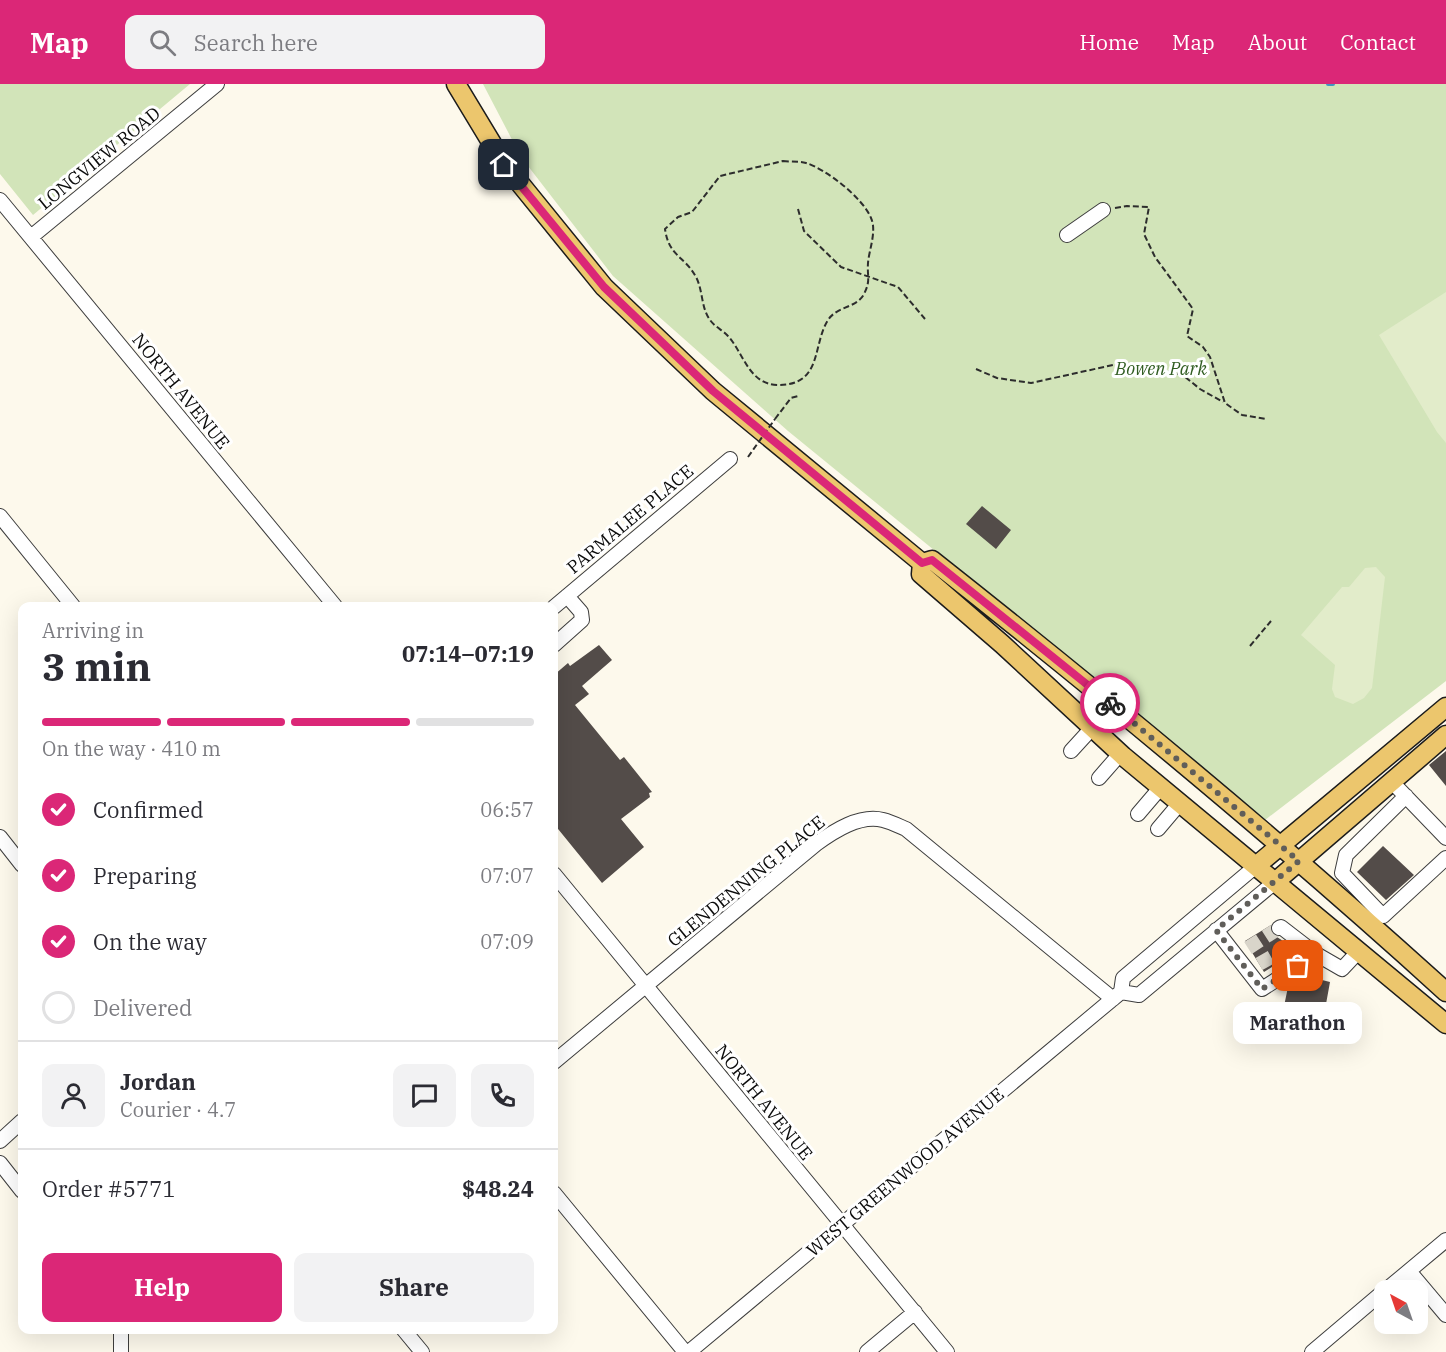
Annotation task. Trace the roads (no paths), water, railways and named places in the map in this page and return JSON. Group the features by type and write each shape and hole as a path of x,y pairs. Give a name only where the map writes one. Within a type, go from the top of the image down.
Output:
{"main road":[{"path":"456,84 504,165 604,287 713,391 922,563"},
{"path":"922,563 932,560 1113,705 1299,861 1359,903 1446,992"},
{"path":"922,563 921,574 1002,644 1120,754 1446,1024"},
{"path":"1256,866 1446,707"},
{"path":"1275,882 1446,735"}],"street":[{"name":"LONGVIEW ROAD","path":"31,237 217,84"},
{"name":"NORTH AVENUE","path":"0,200 332,602"},
{"path":"1067,235 1103,210"},
{"name":"PARMALEE PLACE","path":"558,604 730,459"},
{"path":"0,516 70,602"},
{"path":"558,641 582,620 581,612 567,596"},
{"path":"1071,751 1092,728"},
{"path":"1099,778 1120,754"},
{"path":"1392,782 1446,838"},
{"path":"1138,814 1161,787"},
{"path":"1406,796 1346,855 1342,873 1359,903 1383,916 1446,858"},
{"path":"1158,829 1180,803"},
{"name":"GLENDENNING PLACE","path":"558,1059 837,829 863,821 882,819 906,829 1117,995"},
{"path":"1349,820 1365,836"},
{"path":"0,837 18,860"},
{"name":"WEST GREENWOOD AVENUE","path":"687,1352 1117,995 1123,978 1256,866"},
{"name":"NORTH AVENUE","path":"558,879 947,1352"},
{"path":"1117,995 1139,995 1275,882"},
{"path":"1279,928 1281,927 1295,943 1342,969 1358,952"},
{"path":"1216,930 1243,952 1254,968 1262,989 1316,954"},
{"path":"0,1140 18,1124"},
{"path":"0,1163 18,1186"},
{"path":"558,1198 687,1352"},
{"path":"1398,1280 1446,1240"},
{"path":"1409,1271 1446,1315"},
{"path":"1312,1352 1374,1300"},
{"path":"867,1352 915,1312"},
{"path":"121,1334 121,1352"},
{"path":"407,1334 422,1352"}],"waterway":[{"path":"1328,84 1333,84"}],"tunnel":[{"path":"1248,948 1279,928"},
{"path":"1259,964 1291,946"}],"place":[{"name":"Marathon","path":"1298,966"}],"park label":[{"name":"Bowen Park","path":"1161,368"}]}
